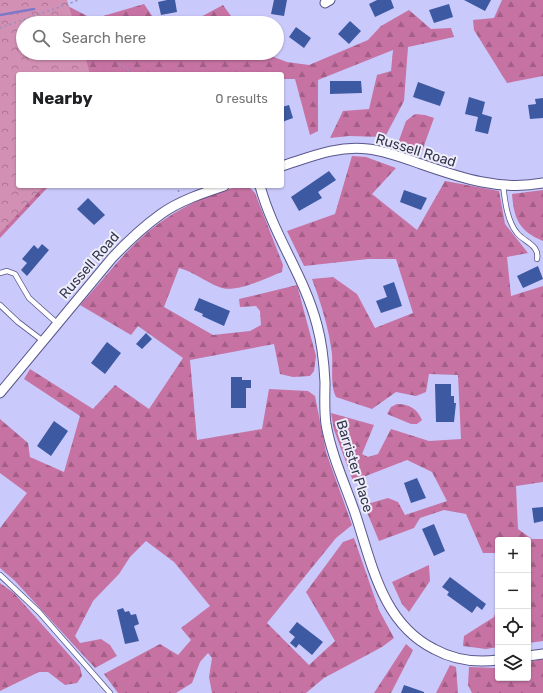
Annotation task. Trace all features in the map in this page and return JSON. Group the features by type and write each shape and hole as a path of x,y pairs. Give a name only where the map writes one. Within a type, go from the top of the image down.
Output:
{"street":[{"name":"Russell Road","path":"284,165 324,152 352,148 368,149 389,153 459,178 503,185 543,183"},
{"name":"Russell Road","path":"0,393 112,258 146,226 162,213 186,201 219,188"},
{"name":"Barrister Place","path":"261,188 273,226 304,286 312,306 322,348 325,380 324,408 329,436 373,568 388,605 397,620 409,633 441,653 469,661 495,660"},
{"path":"531,656 543,654"}],"lane":[{"path":"503,185 505,201 513,228 518,235 534,246 537,251 537,259"},
{"path":"0,273 7,271 15,274 29,298 58,324"},
{"path":"0,305 18,322 43,340"},
{"path":"0,575 39,612 110,693"}],"path":[{"path":"34,16 79,0"},
{"path":"0,28 16,22"},
{"path":"120,60 120,64 131,72"}],"green space":[{"path":"0,0 62,3 87,16 16,16 16,60 282,60 309,65 368,40 381,26 409,10 431,29 451,28 454,37 408,47 404,101 385,137 349,136 330,138 343,111 369,109 377,75 391,71 393,50 318,80 318,131 310,135 295,79 284,79 284,72 16,72 16,188 47,188 0,238"},
{"path":"0,0 67,0 72,16 16,16 16,60 86,60 89,72 16,72 16,188 42,188 0,233"},
{"path":"502,0 543,0 543,76 507,83 474,30 473,20 494,18"},
{"path":"144,4 152,16 103,16"},
{"path":"223,5 231,16 203,16"},
{"path":"415,114 434,118 422,151 398,143 406,121"},
{"path":"352,156 366,157 396,168 372,194 417,230 445,181 499,191 505,224 528,253 507,257 511,296 543,286 543,482 516,486 518,529 529,537 495,537 495,553 483,553 466,514 444,510 420,518 414,528 379,541 364,505 388,498 398,502 405,515 447,501 432,472 407,460 353,481 334,430 331,413 374,425 362,454 368,457 378,454 391,429 429,441 461,439 458,375 429,374 426,392 416,396 396,392 372,409 336,397 332,382 332,354 329,335 312,279 333,277 357,294 375,328 413,313 396,259 368,259 304,266 287,231 335,214"},
{"path":"234,188 250,188 255,193 283,265 282,272 242,287 226,289 214,285 179,268 164,307 213,335 250,331 261,325 260,311 256,306 240,307 239,299 297,285 316,356 314,371 310,376 293,377 280,374 274,344 190,360 197,440 262,429 269,389 308,391 315,396 326,452 352,525 336,538 267,623 309,665 335,641 306,592 343,542 354,538 379,610 394,638 382,647 324,678 306,693 212,693 209,677 212,658 208,653 200,662 192,683 176,693 118,693 104,674 160,644 178,655 191,640 181,628 210,606 174,562 146,541 130,557 119,574 93,601 75,636 80,643 101,639 110,645 117,656 95,668 15,581 0,568 0,528 27,493 0,473 0,419 28,443 30,457 64,472 80,416 24,379 30,369 93,409 115,385 149,409 183,358 138,326 131,335 80,305 132,247 162,221 187,206 213,194"},
{"path":"543,190 543,241 528,233 519,223 514,210 512,194"},
{"path":"397,404 409,406 418,413 422,420 417,424 411,424 387,414 391,407"},
{"path":"531,538 543,539 543,641 531,643"},
{"path":"429,565 430,581 409,612 402,604 392,582"},
{"path":"0,583 14,593 80,667 82,676 77,683 65,685 48,672 39,672 0,691"},
{"path":"495,614 495,648 486,649 463,646 464,636 494,617"},
{"path":"406,644 413,650 391,693 374,693"},
{"path":"543,659 543,693 472,693 468,685 469,667 495,668 495,681 531,681 531,661"},
{"path":"450,665 456,667 458,693 436,693"}],"building":[{"path":"175,0 177,12 161,15 158,2"},
{"path":"274,0 287,0 284,16 271,14"},
{"path":"377,0 391,0 394,8 375,17 369,4"},
{"path":"464,0 491,0 485,11"},
{"path":"449,4 453,17 434,23 429,10"},
{"path":"350,21 361,31 349,44 338,34"},
{"path":"296,27 311,38 304,48 289,37"},
{"path":"330,81 361,81 362,93 330,94"},
{"path":"418,82 445,92 440,106 413,97"},
{"path":"469,97 485,102 482,114 492,117 488,134 475,131 478,117 465,114"},
{"path":"543,98 543,118 530,119 528,105 536,104 535,99"},
{"path":"289,105 293,118 284,121 284,106"},
{"path":"329,171 336,180 318,192 322,198 299,211 291,197"},
{"path":"404,190 427,198 421,210 400,202"},
{"path":"88,198 105,215 94,225 77,209"},
{"path":"42,244 49,250 27,276 21,270 27,263 22,259 34,245 38,249"},
{"path":"538,266 543,279 523,288 517,276"},
{"path":"394,282 402,306 381,313 376,301 387,297 383,286"},
{"path":"199,298 230,311 224,326 202,316 203,314 194,310"},
{"path":"146,333 152,339 142,349 136,344"},
{"path":"107,342 121,353 105,374 91,363"},
{"path":"231,377 242,377 242,380 251,380 251,388 246,388 246,408 231,408"},
{"path":"435,384 451,384 451,396 454,396 454,403 456,403 454,422 436,422"},
{"path":"54,421 68,431 51,456 37,446"},
{"path":"417,478 426,498 411,503 404,483"},
{"path":"543,507 543,521 534,523 532,508"},
{"path":"434,524 445,551 434,556 422,529"},
{"path":"450,577 486,604 482,610 477,606 472,613 447,595 449,592 442,587"},
{"path":"123,608 125,612 129,611 131,615 136,614 139,624 134,626 139,641 125,644 117,610"},
{"path":"297,622 323,642 312,655 299,644 296,648 290,643 295,637 289,632"},
{"path":"404,685 424,692 424,693 401,693"}],"waterway":[{"path":"0,15 34,9"}]}
